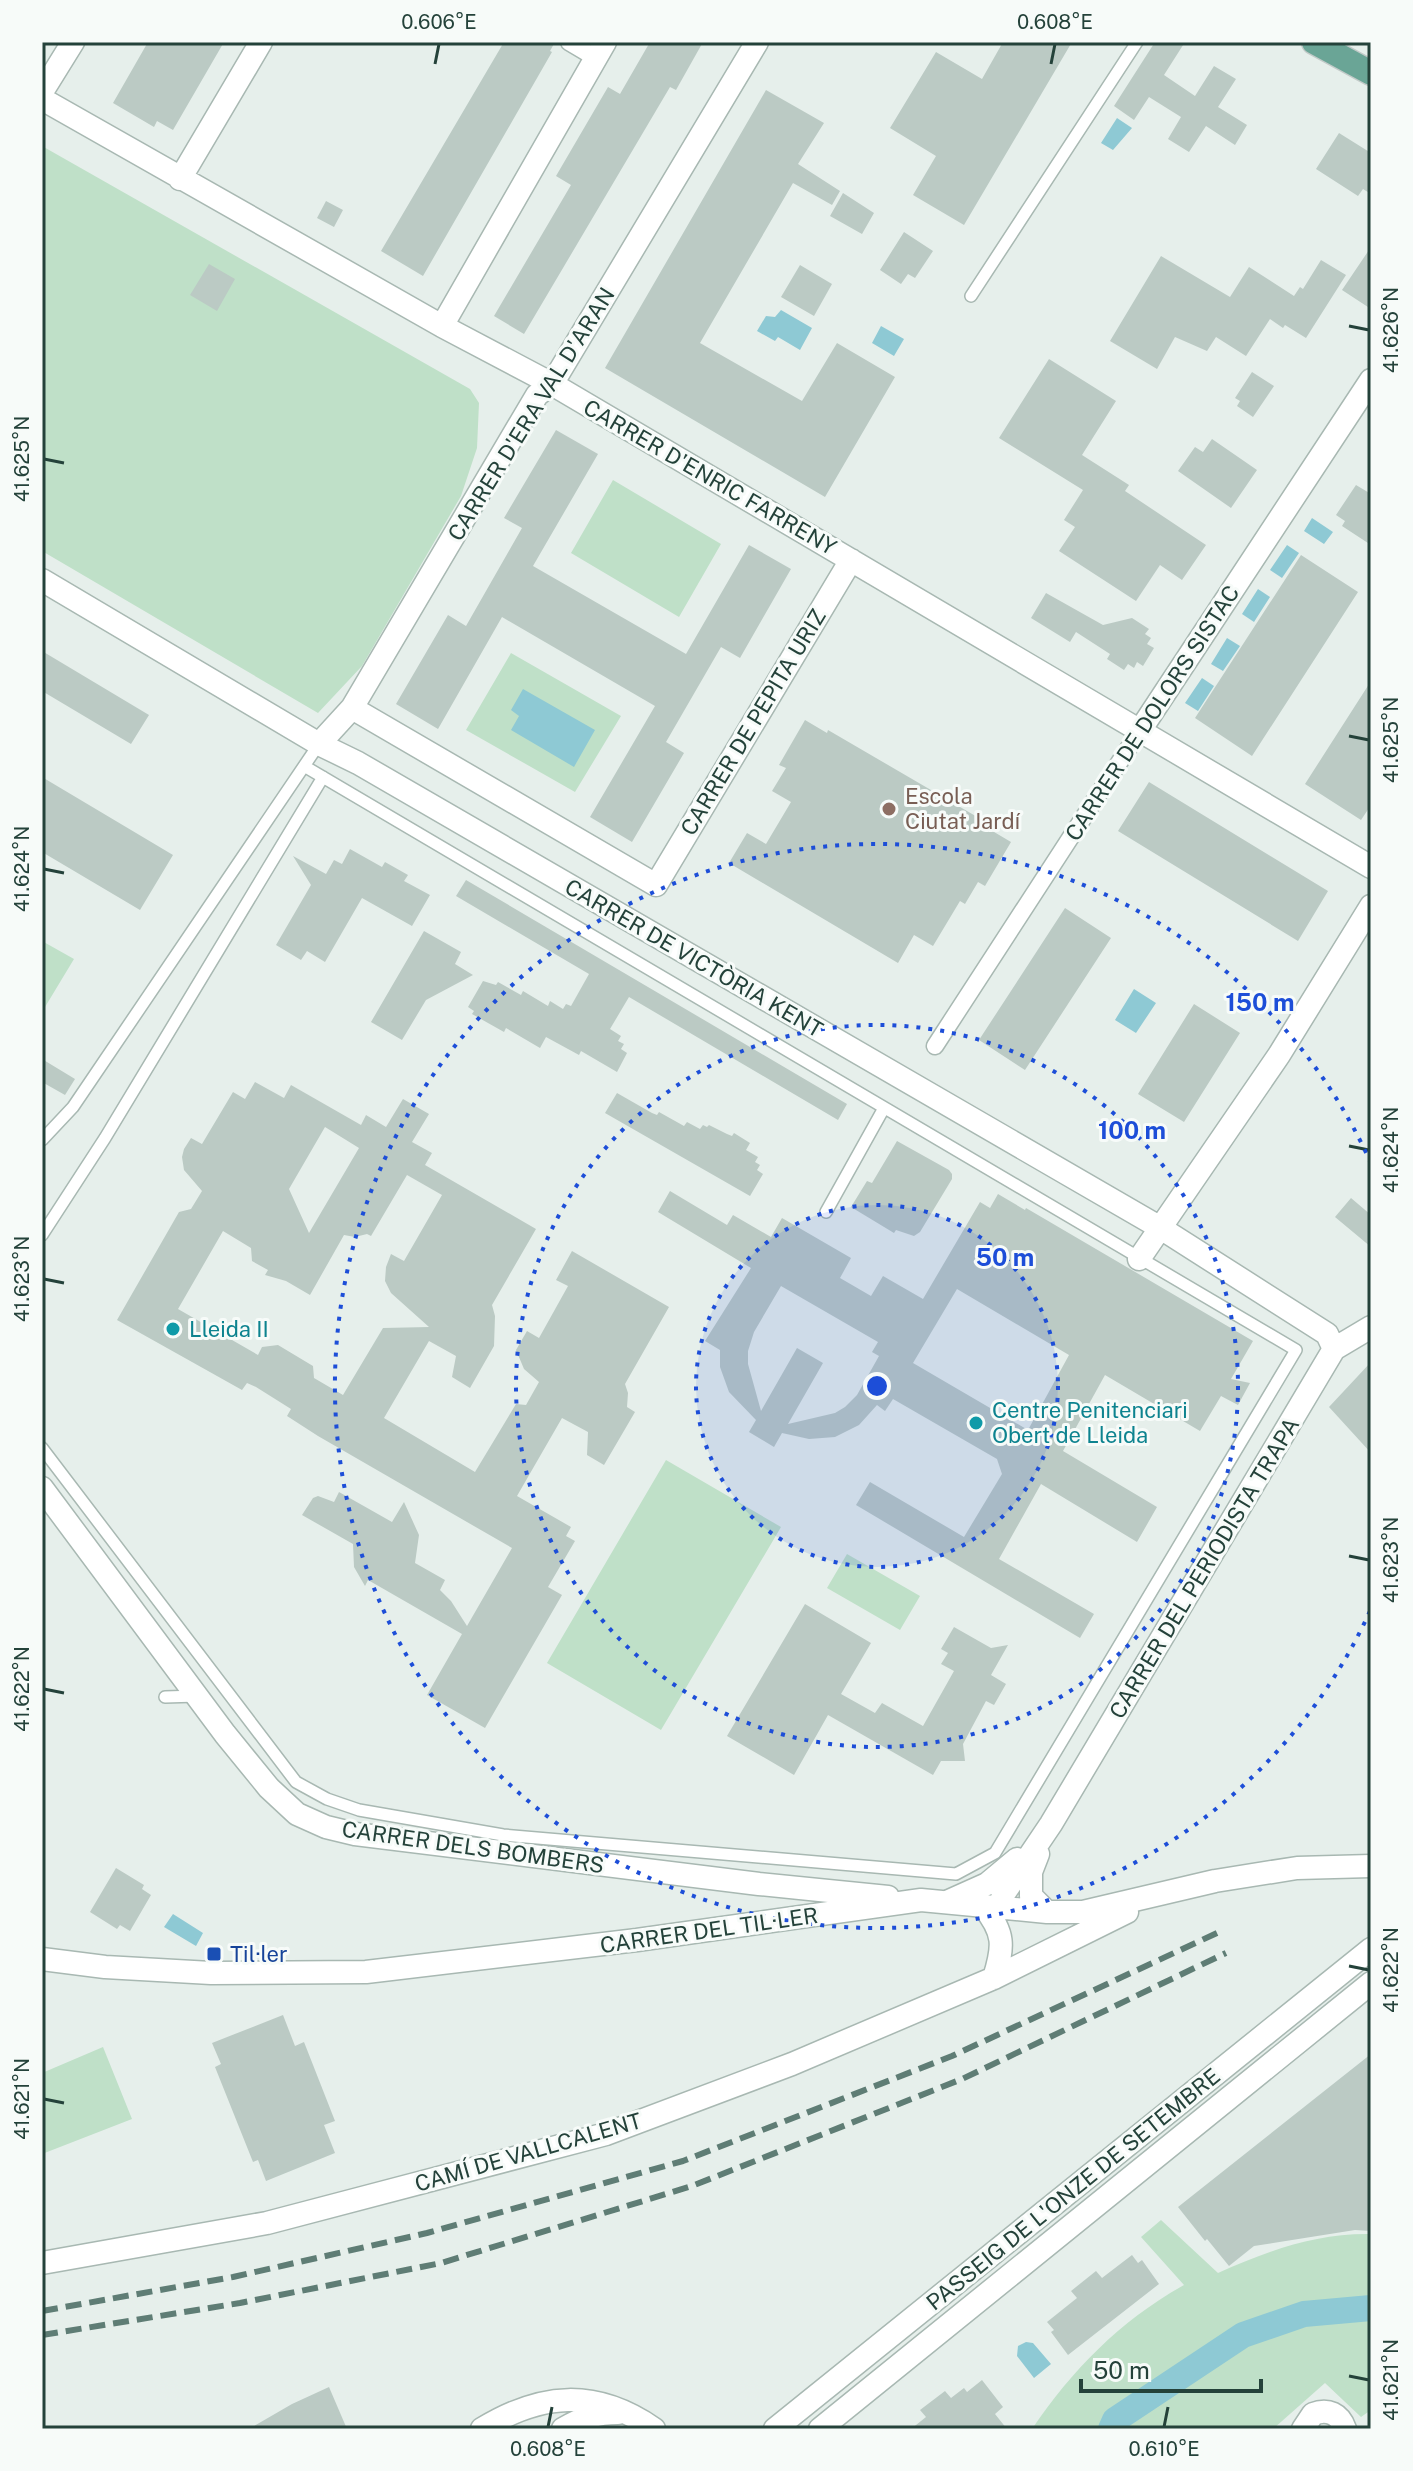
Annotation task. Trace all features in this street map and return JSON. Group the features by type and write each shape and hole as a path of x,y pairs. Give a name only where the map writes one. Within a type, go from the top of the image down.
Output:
{"main road":[{"path":"1314,42 1371,73"}],"street":[{"path":"42,92 73,42"},
{"path":"180,179 261,42"},
{"path":"442,326 601,50 569,42"},
{"name":"CARRER D'ERA VAL D'ARAN","path":"319,744 352,708 537,395 552,384 757,42"},
{"name":"CARRER D'ENRIC FARRENY","path":"42,99 442,326 552,384 1371,867"},
{"name":"CARRER DE DOLORS SISTAC","path":"935,1046 1371,380"},
{"name":"CARRER DE PEPITA URIZ","path":"656,885 851,560"},
{"name":"CARRER DE VICTÒRIA KENT","path":"42,580 319,744 358,763 1159,1227 1327,1334 1334,1349"},
{"name":"CARRER DE VICTÒRIA KENT","path":"352,708 656,885"},
{"path":"1139,1259 1279,1055 1371,906"},
{"name":"CARRER DEL PERIODISTA TRAPA","path":"991,1907 1003,1895 1051,1824 1334,1349 1371,1327"},
{"name":"CARRER DELS BOMBERS","path":"42,1488 197,1696 269,1788 297,1814 326,1827 355,1834 759,1884 921,1900"},
{"name":"CARRER DEL PERIODISTA TRAPA","path":"945,1902 972,1893 1005,1872 1051,1824"},
{"name":"CARRER DEL PERIODISTA TRAPA","path":"1047,1912 1031,1896 1030,1883 1031,1872 1051,1824"},
{"name":"CARRER DEL TIL·LER","path":"42,1959 105,1967 211,1973 366,1972 637,1940 921,1900 1047,1912 1083,1912 1215,1881 1297,1868 1371,1866"},
{"name":"CAMÍ DE VALLCALENT","path":"42,2263 267,2223 606,2134 792,2064 994,1978 1156,1896"},
{"path":"991,1907 1001,1939 1000,1959 994,1978"},
{"name":"PASSEIG DE L'ONZE DE SETEMBRE","path":"775,2429 1371,1949"},
{"name":"PASSEIG DE L'ONZE DE SETEMBRE","path":"820,2429 1371,1983"},
{"path":"482,2429 521,2408 553,2400 579,2399 627,2413 654,2429"},
{"path":"1303,2429 1313,2414 1326,2411 1338,2416 1345,2429"},
{"path":"563,2429 579,2419 602,2413 627,2413"}],"lane":[{"path":"971,296 1137,42"},
{"name":"CARRER D'ERA VAL D'ARAN","path":"42,1140 73,1107 319,744"},
{"name":"CARRER DE VICTÒRIA KENT","path":"42,1448 296,1782 327,1799 359,1810 503,1835 956,1874 995,1853 1296,1350 304,766"},
{"path":"42,1235 105,1138 323,777"},
{"path":"826,1212 884,1108"},
{"path":"165,1697 197,1696"}],"green space":[{"path":"42,146 470,389 479,403 477,448 461,496 362,666 318,713 42,551"},
{"path":"613,480 721,544 679,617 571,553"},
{"path":"511,653 621,716 575,792 466,730"},
{"path":"42,941 74,959 42,1012"},
{"path":"666,1460 781,1527 661,1730 547,1663"},
{"path":"847,1554 920,1596 900,1630 827,1588"},
{"path":"103,2047 132,2119 42,2154 42,2073"},
{"path":"1161,2220 1218,2273 1255,2257 1311,2240 1371,2234 1371,2410 1361,2417 1325,2383 1273,2429 1032,2429 1064,2386 1099,2348 1139,2314 1184,2285 1141,2237"}],"water":[{"path":"1117,118 1132,128 1113,150 1101,143"},
{"path":"781,310 812,328 800,350 778,337 775,341 757,331 766,316 775,317"},
{"path":"881,326 904,339 894,356 872,343"},
{"path":"1312,518 1333,532 1324,544 1304,531"},
{"path":"1287,545 1299,553 1282,578 1270,570"},
{"path":"1258,589 1270,597 1254,622 1242,614"},
{"path":"1227,638 1240,646 1223,671 1211,664"},
{"path":"1202,678 1214,686 1198,711 1185,703"},
{"path":"523,689 595,730 574,767 511,730 519,716 511,710"},
{"path":"1134,989 1156,1003 1136,1033 1115,1020"},
{"path":"173,1914 203,1933 196,1946 164,1927"},
{"path":"1033,2343 1051,2364 1034,2378 1017,2356 1018,2346"}],"building":[{"path":"148,42 224,42 173,130 157,121 154,127 113,103"},
{"path":"504,42 555,42 423,276 381,251"},
{"path":"650,42 703,42 676,90 670,87 524,334 494,316 571,185 556,176 608,87 620,94"},
{"path":"1003,42 1072,42 964,225 913,195 936,156 890,128 936,52 982,79"},
{"path":"1155,42 1185,42 1164,75 1195,96 1214,66 1236,79 1218,107 1247,125 1235,145 1206,126 1189,152 1168,139 1181,117 1149,97 1134,120 1114,106"},
{"path":"766,90 824,123 798,164 840,191 832,205 793,183 700,343 802,401 837,343 895,377 825,497 605,368"},
{"path":"1339,133 1371,153 1371,194 1363,189 1358,196 1316,169"},
{"path":"843,193 874,213 862,234 830,216"},
{"path":"326,201 343,210 334,227 317,218"},
{"path":"904,232 933,251 915,278 908,274 901,284 880,270"},
{"path":"1371,247 1371,309 1342,290"},
{"path":"1161,256 1230,297 1249,267 1294,296 1300,287 1303,289 1321,260 1346,275 1306,338 1270,319 1246,356 1216,337 1207,351 1175,337 1157,369 1110,341"},
{"path":"209,264 235,279 217,311 190,295"},
{"path":"800,265 832,284 814,316 781,297"},
{"path":"1049,359 1116,401 1082,455 1129,485 1125,491 1206,545 1182,580 1160,565 1136,601 1059,551 1075,527 1064,520 1083,490 999,438"},
{"path":"1252,372 1274,386 1253,417 1237,406 1240,401 1235,398"},
{"path":"556,430 598,454 533,566 686,654 749,545 791,569 740,658 721,647 666,742 684,753 632,842 590,817 655,706 502,617 438,729 396,704 448,615 466,626 522,528 504,518"},
{"path":"1212,439 1257,470 1231,508 1178,471 1195,447 1203,452"},
{"path":"1356,485 1371,494 1371,545 1342,526 1345,521 1336,515"},
{"path":"1301,555 1358,592 1252,756 1195,718"},
{"path":"1046,593 1103,625 1132,618 1149,629 1145,634 1151,638 1147,644 1154,648 1143,666 1137,662 1134,668 1128,664 1124,670 1107,659 1110,654 1076,632 1070,642 1031,618"},
{"path":"42,651 149,715 131,744 42,691"},
{"path":"1371,681 1371,805 1361,820 1305,784"},
{"path":"805,720 827,733 828,730 991,825 989,829 1011,842 985,886 978,882 965,904 960,901 933,946 914,935 898,963 729,863 747,833 766,844 791,802 772,791 786,768 779,765"},
{"path":"42,777 173,855 140,910 42,852"},
{"path":"1149,782 1328,891 1298,941 1118,831"},
{"path":"350,849 382,867 385,862 408,875 404,881 430,895 412,926 362,898 325,962 307,951 301,960 276,945 311,885 293,856 326,874 334,860 342,864"},
{"path":"466,880 847,1104 838,1120 629,997 610,1029 621,1036 618,1041 624,1044 621,1049 627,1053 617,1072 581,1051 579,1055 546,1037 540,1048 506,1028 504,1032 472,1014 474,1011 468,1007 483,981 496,985 498,982 521,995 523,991 548,1006 550,1001 563,1009 566,1004 571,1006 589,974 456,896"},
{"path":"1065,908 1111,938 1025,1070 979,1040"},
{"path":"424,931 461,952 455,964 473,975 426,1000 402,1040 371,1022"},
{"path":"1194,1004 1240,1033 1184,1122 1138,1094"},
{"path":"42,1059 75,1079 65,1095 42,1082"},
{"name":"Lleida II","path":"255,1082 284,1098 291,1085 361,1125 366,1115 386,1127 403,1099 429,1114 412,1142 432,1153 425,1165 536,1229 492,1305 495,1316 494,1346 470,1388 452,1377 456,1356 429,1341 384,1418 475,1472 516,1404 526,1405 539,1382 524,1369 516,1350 527,1331 539,1338 568,1286 556,1280 572,1251 669,1307 625,1384 627,1407 635,1412 604,1465 587,1455 588,1432 562,1418 517,1496 571,1527 566,1536 575,1541 548,1587 562,1595 485,1728 427,1695 462,1634 368,1580 365,1586 354,1567 353,1544 302,1515 313,1498 318,1496 334,1502 339,1492 392,1522 404,1502 419,1535 415,1563 445,1580 440,1590 467,1626 512,1548 318,1436 287,1416 291,1409 256,1387 247,1383 242,1390 117,1320 179,1212 191,1209 202,1191 184,1170 184,1149 191,1138 202,1144 233,1092 245,1099","holes":["325,1127 359,1148 309,1233 289,1189","407,1175 442,1195 404,1261 391,1254 385,1281 391,1293 429,1327 383,1328 343,1395 314,1378 313,1366 278,1345 262,1347 258,1355 178,1309 223,1231 251,1248 252,1261 268,1270 265,1275 286,1281 310,1295 344,1235 371,1236"]},
{"path":"617,1093 652,1113 657,1115 659,1112 684,1126 687,1122 700,1129 703,1125 709,1125 732,1136 734,1133 750,1143 746,1150 758,1157 755,1162 760,1165 757,1170 763,1174 750,1196 605,1113"},
{"path":"897,1141 952,1174 952,1179 920,1232 914,1236 896,1230 894,1233 851,1207 867,1181 872,1183"},
{"path":"670,1191 727,1225 733,1215 771,1237 782,1218 851,1258 840,1278 871,1296 883,1276 923,1299 980,1202 990,1208 998,1194 1253,1341 1231,1379 1250,1383 1238,1405 1221,1396 1200,1431 1105,1375 1063,1451 1157,1507 1137,1542 1041,1484 999,1559 1094,1614 1080,1638 856,1505 870,1482 964,1537 1002,1474 997,1459 893,1399 885,1411 877,1405 859,1425 835,1437 809,1439 782,1433 774,1447 749,1432 756,1420 729,1392 720,1367 720,1350 705,1341 751,1268 658,1212","holes":["781,1286 878,1342 872,1352 879,1356 857,1395 845,1407 835,1413 788,1424 823,1363 797,1348 761,1411 748,1364 748,1351 754,1332","957,1289 1069,1355 1028,1430 913,1363"]},
{"path":"1351,1198 1371,1215 1371,1247 1335,1217"},
{"path":"1371,1362 1371,1453 1329,1407"},
{"path":"805,1604 871,1643 841,1694 875,1713 882,1703 923,1726 954,1671 941,1664 948,1653 941,1649 954,1627 991,1648 1008,1645 991,1675 1006,1684 994,1705 986,1701 963,1744 965,1761 941,1761 933,1775 828,1715 794,1775 727,1736"},
{"path":"116,1868 144,1885 142,1889 151,1895 130,1931 120,1925 117,1929 90,1912"},
{"path":"283,2015 295,2046 304,2042 335,2121 324,2125 335,2153 266,2181 258,2160 253,2162 215,2067 221,2064 212,2043"},
{"path":"1371,2054 1371,2231 1355,2230 1254,2246 1229,2266 1178,2207"},
{"path":"1132,2255 1138,2263 1142,2260 1159,2284 1068,2355 1047,2322 1077,2298 1071,2291 1096,2271 1102,2278"},
{"path":"982,2380 1003,2407 995,2414 1007,2429 911,2429 926,2417 920,2410 945,2391 951,2398 964,2388 967,2392"},
{"path":"329,2387 347,2429 249,2429 292,2404"}],"waterway":[{"path":"1111,2429 1115,2420 1243,2335 1304,2314 1371,2308"}],"railway":[{"path":"42,2311 233,2277 427,2233 683,2161 952,2056 1217,1933"},
{"path":"42,2335 240,2303 441,2263 692,2186 962,2079 1226,1953"}],"place":[{"name":"Escola Ciutat Jardí","path":"889,809"},
{"name":"Lleida II","path":"173,1329"},
{"name":"Centre Penitenciari Obert de Lleida","path":"976,1423"},
{"name":"Til·ler","path":"214,1954"}]}
